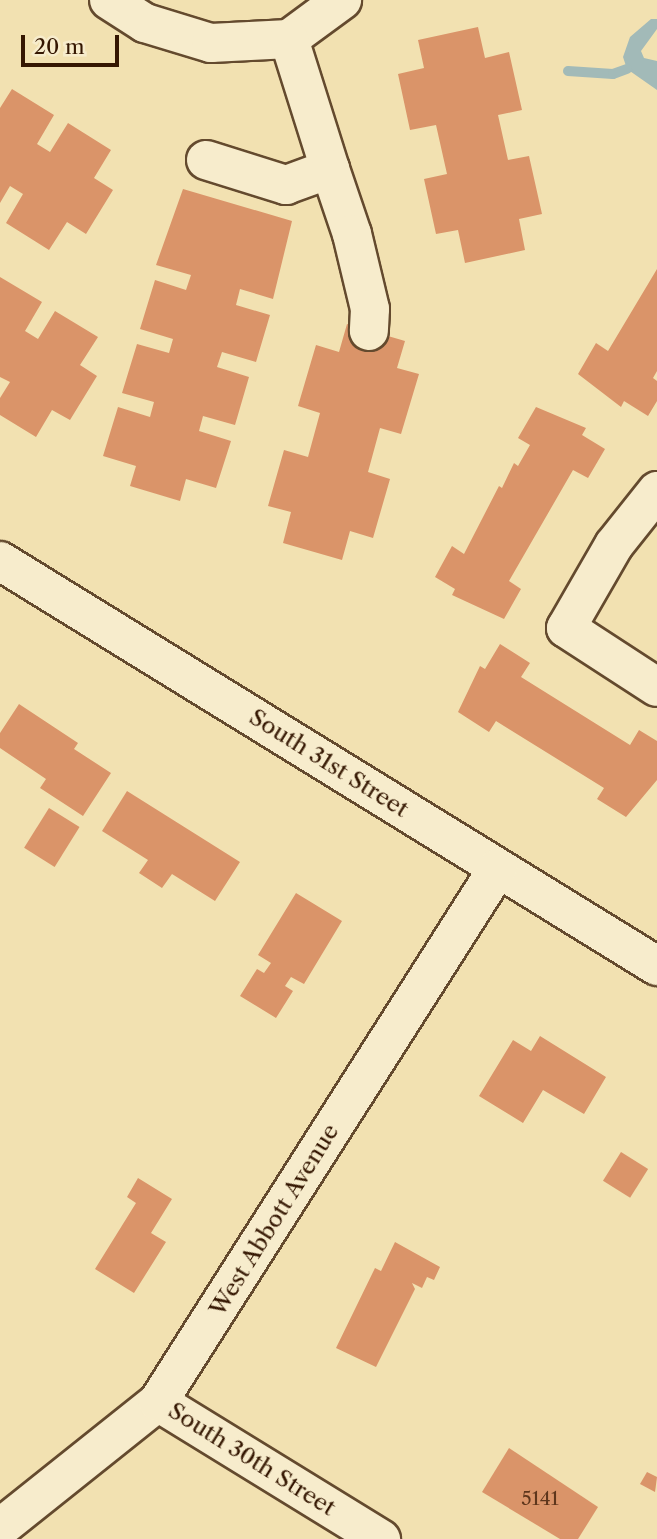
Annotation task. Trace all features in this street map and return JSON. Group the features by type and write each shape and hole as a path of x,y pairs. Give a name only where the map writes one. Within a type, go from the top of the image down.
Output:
{"street":[{"path":"110,0 145,23 211,43 289,39 342,0"},
{"path":"289,39 352,234 370,309 369,331"},
{"path":"206,160 286,185 330,169"},
{"path":"657,491 614,545 566,628 657,687"},
{"name":"South 31st Street","path":"0,561 657,966"},
{"name":"West Abbott Avenue","path":"0,1528 158,1402 498,868"},
{"name":"South 30th Street","path":"158,1402 381,1539"}],"water":[{"path":"651,19 657,19 657,29 641,51 644,58 657,61 657,90 627,69 623,57 630,37"}],"building":[{"path":"478,27 485,58 509,52 522,110 498,115 508,160 529,156 542,214 519,219 525,250 465,263 458,230 436,234 424,179 447,174 436,125 410,130 398,74 424,68 418,40"},
{"path":"12,89 54,115 37,144 50,152 68,123 111,150 94,178 113,190 86,234 67,222 49,250 6,223 23,194 10,186 0,203 0,108"},
{"path":"183,189 292,221 273,299 240,289 236,305 270,315 256,362 222,352 217,367 249,377 235,425 203,416 199,431 231,441 216,488 186,479 180,501 130,486 136,466 103,456 118,407 150,417 154,402 122,393 137,344 169,353 173,339 140,329 155,280 186,290 191,275 156,265"},
{"path":"657,269 657,371 653,378 657,381 657,401 648,416 624,401 621,407 578,374 596,343 608,351"},
{"path":"0,277 42,302 25,331 38,339 55,311 98,337 80,365 97,376 70,420 52,410 36,437 0,415 0,398 10,382 0,377"},
{"path":"347,324 405,341 397,368 419,374 401,434 380,428 368,472 390,479 373,538 350,531 342,560 283,543 291,512 268,506 284,450 308,457 320,413 298,406 316,345 339,352"},
{"path":"536,407 586,428 582,435 605,449 588,478 573,470 509,581 521,589 504,619 452,595 455,589 435,577 452,546 464,554 499,486 502,488 514,463 518,466 530,445 518,438"},
{"path":"500,644 530,663 521,677 630,745 639,730 657,741 657,780 626,817 597,799 604,788 496,721 489,732 458,712 480,666 485,669"},
{"path":"19,704 78,743 74,749 111,773 83,816 40,788 46,779 0,748 0,733"},
{"path":"127,791 240,862 215,901 172,874 162,888 139,873 148,860 102,831"},
{"path":"49,808 80,827 55,867 24,848"},
{"path":"296,893 342,921 304,984 291,977 285,986 293,991 276,1018 240,996 257,969 264,973 271,963 258,955"},
{"path":"540,1036 606,1077 584,1114 543,1090 523,1123 479,1096 513,1040 531,1051"},
{"path":"621,1152 648,1169 630,1198 603,1181"},
{"path":"138,1178 172,1199 151,1233 166,1242 134,1293 95,1269 136,1203 127,1197"},
{"path":"395,1242 440,1267 434,1280 427,1277 422,1288 412,1283 415,1289 376,1367 336,1348 375,1268 381,1271"},
{"path":"509,1448 598,1507 578,1539 560,1539 482,1492"},
{"path":"647,1472 657,1477 655,1492 640,1484"}],"waterway":[{"path":"568,71 613,74 627,69"}]}
